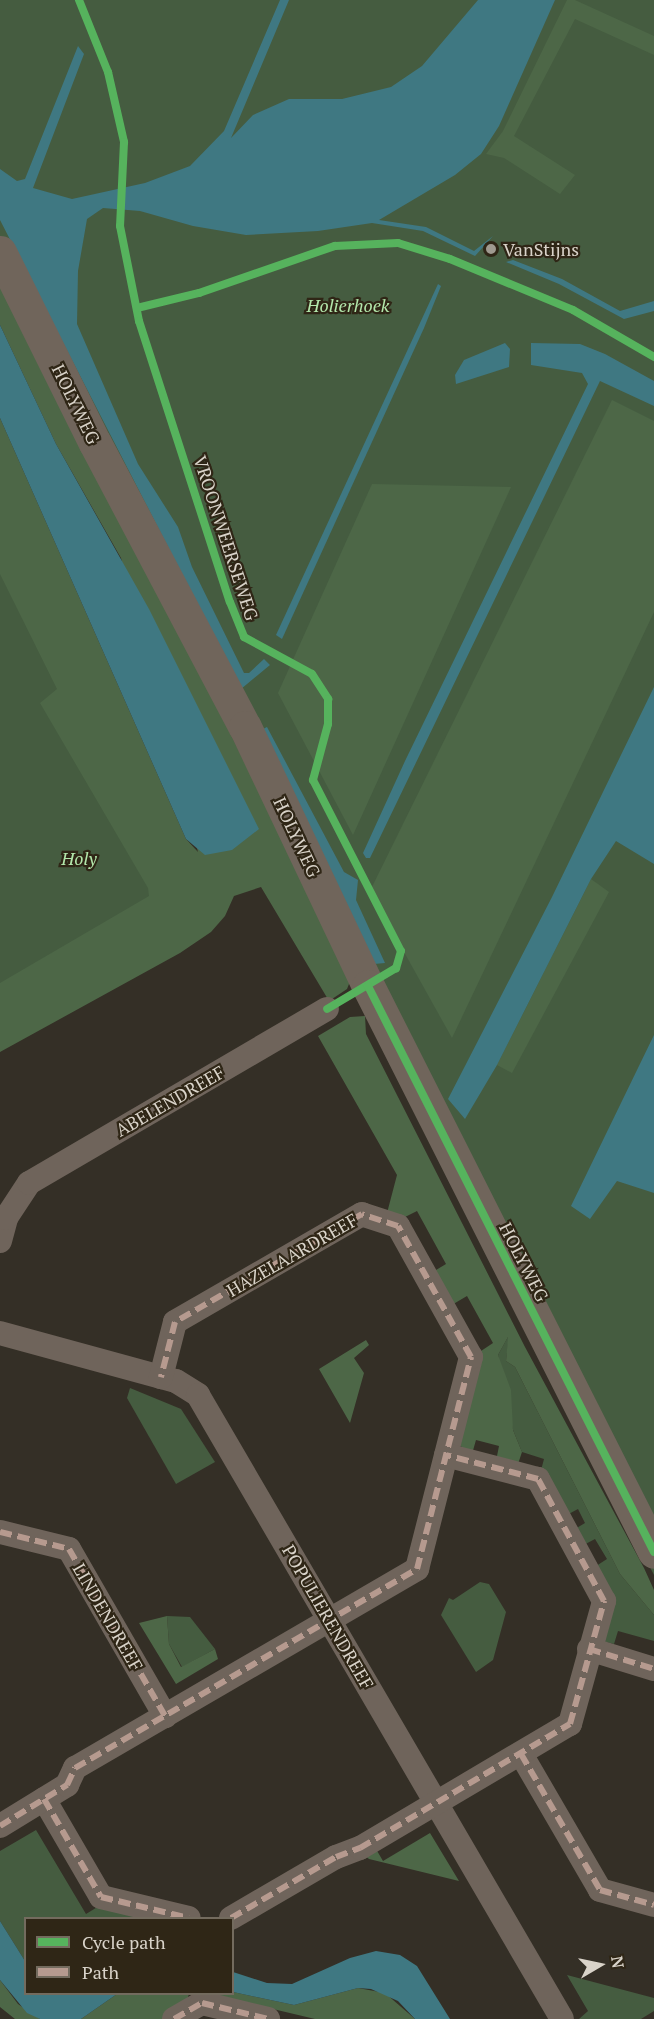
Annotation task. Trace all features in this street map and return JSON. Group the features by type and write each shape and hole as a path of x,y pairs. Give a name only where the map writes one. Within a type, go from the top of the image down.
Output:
{"street":[{"name":"HOLYWEG","path":"0,252 95,443 245,727 368,986 654,1552"},
{"name":"ABELENDREEF","path":"0,1241 6,1218 29,1183 327,1010"},
{"name":"HAZELAARDREEF","path":"161,1377 176,1322 362,1214 398,1226 471,1357 417,1569 330,1619"},
{"name":"POPULIERENDREEF","path":"0,1334 161,1377 198,1395 213,1415 562,2019"},
{"path":"233,1917 436,1804 570,1724 604,1601 538,1479 446,1455"},
{"name":"LINDENDREEF","path":"0,1532 69,1549 165,1716"},
{"path":"0,1826 67,1785 75,1768 330,1619"},
{"path":"589,1649 654,1669"},
{"path":"521,1754 600,1890 654,1905"},
{"path":"44,1799 101,1897 185,1917"},
{"path":"174,2019 202,2003 268,2019"}],"green space":[{"name":"Holierhoek","path":"0,0 654,0 654,1575 0,299"},
{"path":"567,0 575,0 654,36 654,55 575,19 514,136 575,175 560,194 504,158 486,154 503,131"},
{"path":"0,276 119,508 351,979 347,989 329,1001 261,887 234,896 225,916 211,932 180,953 0,1052 0,983 149,896 148,888 40,703 57,689 0,574 0,418 186,839 198,852 121,558 56,444 0,325"},
{"path":"612,400 654,421 654,612 452,1038 370,891"},
{"name":"Holy","path":"0,482 181,892 0,998"},
{"path":"372,484 511,487 353,835 278,693"},
{"path":"591,879 609,892 512,1073 497,1065"},
{"path":"365,1016 366,1034 525,1347 644,1568 654,1590 654,1615 620,1574 515,1367 506,1361 508,1337 498,1355 511,1390 513,1430 522,1452 517,1467 496,1461 499,1446 476,1440 472,1454 459,1445 481,1351 493,1343 467,1296 450,1306 431,1273 446,1264 417,1211 403,1218 387,1213 397,1175 318,1036 350,1017"},
{"path":"509,1335 506,1361 515,1367 620,1574 654,1615 654,1641 618,1631 614,1644 602,1641 593,1568 607,1559 595,1539 578,1548 570,1532 585,1523 578,1509 563,1517 540,1474 544,1459 522,1452 513,1430 498,1355"},
{"path":"366,1340 369,1345 354,1358 364,1373 350,1423 319,1369"},
{"path":"130,1388 181,1409 215,1462 176,1484 127,1398"},
{"path":"480,1582 489,1584 506,1612 493,1660 476,1672 441,1615 449,1598 453,1600"},
{"path":"167,1616 190,1617 215,1649 182,1667 169,1644"},
{"path":"167,1616 169,1644 181,1667 215,1649 218,1659 176,1684 139,1623"},
{"path":"36,1830 86,1914 104,1903 167,1917 24,1917 24,1959 0,1921 0,1851"},
{"path":"430,1833 459,1881 369,1859 364,1855 376,1849 383,1861"},
{"path":"567,1975 654,1998 654,2011 641,2019 579,2019 588,2011"},
{"path":"0,1980 18,2004 40,2019 15,2019 0,2007"},
{"path":"358,1988 385,1993 415,2019 315,2019 213,1995 234,1995 234,1992 294,2005"},
{"path":"116,1995 189,1995 185,2006 163,2019 81,2019"}],"water":[{"path":"280,0 289,0 231,138 253,115 289,99 342,99 391,87 422,66 478,0 555,0 499,126 481,154 455,175 379,220 426,227 474,251 493,236 475,256 423,231 372,223 318,231 246,235 193,226 140,211 103,208 87,219 78,271 77,324 138,464 178,527 192,567 244,673 249,673 264,659 270,665 241,689 0,220 0,169 17,181 25,179 78,46 84,54 33,188 72,199 145,183 190,166 224,131"},
{"path":"513,260 562,279 620,311 654,301 654,311 624,319 559,284 506,262"},
{"path":"438,284 441,286 424,328 282,639 276,635"},
{"path":"0,325 56,444 149,609 259,829 232,850 205,855 186,839 0,418"},
{"path":"505,343 510,349 509,367 456,384 455,375 464,360"},
{"path":"531,343 580,344 605,354 654,381 654,406 600,381 370,858 366,858 363,853 405,761 588,384 582,373 531,365"},
{"path":"654,687 654,864 616,841 591,879 497,1065 465,1119 448,1099 552,897"},
{"path":"267,727 344,872 358,880 356,900 385,963 374,964 263,729"},
{"path":"654,1035 654,1193 617,1181 590,1219 571,1206"},
{"path":"0,1921 24,1959 24,1995 116,1995 81,2019 40,2019 27,2013 0,1980"},
{"path":"376,1951 400,1955 417,1966 450,2019 415,2019 398,2001 371,1989 358,1988 294,2005 234,1992 234,1972 267,1983 292,1984 350,1958"}],"marked path":[{"path":"0,1826 67,1785 75,1768 417,1569 471,1357 398,1226 362,1214 175,1322 161,1377"},
{"path":"233,1917 336,1857 360,1848 570,1724 604,1601 538,1479 446,1455"},
{"path":"0,1532 69,1549 165,1716"},
{"path":"589,1649 654,1669"},
{"path":"521,1754 600,1890 654,1905"},
{"path":"44,1799 101,1897 185,1917"},
{"path":"174,2019 202,2003 268,2019"}],"cycle path":[{"name":"VROONWEERSEWEG","path":"79,0 108,72 124,142 120,226 139,321 230,602 244,637 312,674 328,699 328,724 313,780 401,951 396,968 327,1009"},
{"path":"137,308 199,293 335,246 398,243 450,259 573,310 654,357"},
{"path":"368,986 654,1552"}],"place":[{"name":"VanStijns","path":"491,249"}]}
